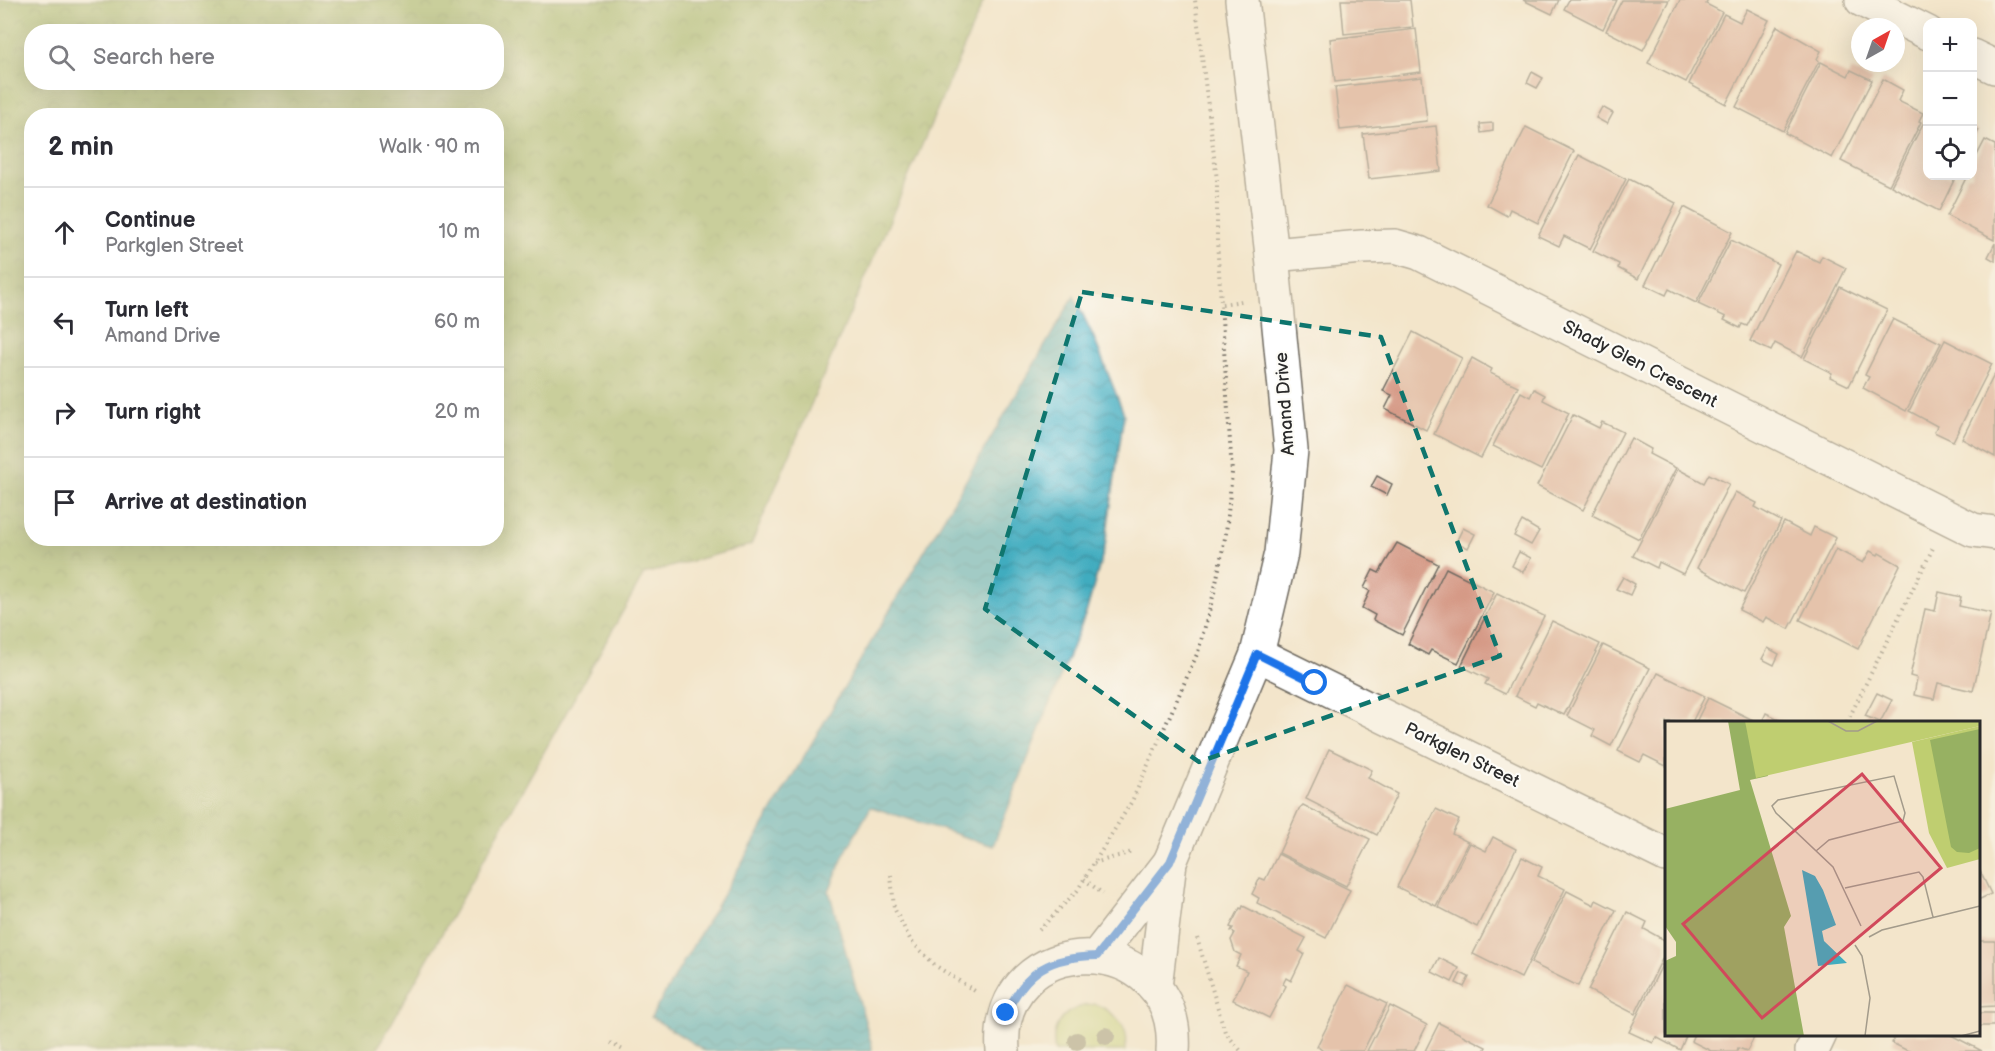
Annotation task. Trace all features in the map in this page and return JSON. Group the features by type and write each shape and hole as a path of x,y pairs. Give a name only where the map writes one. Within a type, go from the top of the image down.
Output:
{"street":[{"name":"Amand Drive","path":"1097,956 1170,862 1257,654 1281,553 1291,450 1272,255 1242,0"},
{"path":"1862,0 1923,30"},
{"path":"1977,59 1995,68"},
{"name":"Shady Glen Crescent","path":"1272,255 1395,246 1419,253 1948,518 1973,530 1995,532"},
{"name":"Parkglen Street","path":"1257,654 1665,855"},
{"name":"Amand Drive","path":"1155,987 1170,862"},
{"path":"1003,1051 1002,1036 1006,1013 1016,993 1032,975 1051,963 1073,957 1097,956 1119,962 1138,972 1155,987 1166,1006 1173,1039 1195,1051"},
{"path":"1812,1051 1820,1036"}],"path":[{"path":"1035,934 1077,891 1132,801 1198,652 1214,593 1226,533 1232,473 1217,241 1216,180 1195,0"},
{"path":"1222,304 1249,300"},
{"path":"1848,721 1948,518"},
{"path":"891,875 894,908 911,941 936,966 981,995"},
{"path":"1084,879 1106,896"},
{"path":"1195,932 1225,1032 1240,1051"},
{"path":"610,1043 625,1051"}],"highlighted area":[{"path":"1082,292 1381,337 1500,656 1199,762 985,609"}],"green space":[{"path":"0,0 984,0 751,545 644,574 376,1051 0,1051"},
{"path":"1095,1004 1109,1011 1124,1028 1127,1043 1125,1051 1055,1051 1055,1032 1063,1017 1077,1008"}],"water":[{"path":"1074,296 1094,338 1124,414 1105,546 1087,610 993,846 871,807 844,855 829,891 872,1051 705,1051 651,1017"}],"building":[{"path":"1341,0 1410,0 1413,27 1344,34"},
{"path":"1523,0 1559,0 1552,14"},
{"path":"1569,0 1617,0 1603,29 1564,9"},
{"path":"1622,0 1669,0 1643,50 1606,31"},
{"path":"1680,0 1708,0 1706,4 1722,12 1686,82 1648,63"},
{"path":"1747,9 1769,20 1726,104 1689,84 1724,14 1740,22"},
{"path":"1777,26 1821,51 1817,59 1819,61 1783,131 1736,107"},
{"path":"1416,29 1421,72 1335,82 1330,39"},
{"path":"1821,62 1848,76 1851,70 1851,72 1872,80 1832,158 1785,133"},
{"path":"1532,72 1543,78 1537,88 1527,83"},
{"path":"1422,77 1427,121 1340,130 1335,87"},
{"path":"1883,79 1903,90 1898,101 1923,113 1919,121 1921,122 1889,185 1841,161"},
{"path":"1602,107 1613,113 1607,124 1596,118"},
{"path":"1493,123 1493,131 1481,133 1480,124"},
{"path":"1923,124 1923,180 1954,180 1939,211 1891,186"},
{"path":"1436,126 1441,171 1369,179 1363,134"},
{"path":"1526,127 1574,151 1538,223 1510,209 1507,216 1487,205"},
{"path":"1985,140 1995,145 1994,240 1947,216 1965,180 1977,180 1977,155"},
{"path":"1579,155 1626,179 1590,249 1564,236 1559,246 1538,236"},
{"path":"1629,179 1676,203 1638,279 1618,268 1619,264 1593,251"},
{"path":"1684,207 1732,232 1696,303 1669,289 1666,295 1645,285"},
{"path":"1731,240 1778,264 1747,326 1742,324 1740,328 1724,320 1726,317 1698,304"},
{"path":"1995,243 1995,261 1988,257"},
{"path":"1796,251 1819,262 1822,256 1846,268 1802,357 1775,343 1771,351 1750,341"},
{"path":"1840,287 1887,310 1849,386 1830,377 1832,373 1804,359"},
{"path":"1893,319 1941,343 1906,411 1863,388 1869,377 1865,375"},
{"path":"1413,332 1462,358 1426,430 1385,409 1392,395 1383,391"},
{"path":"1945,340 1992,364 1953,441 1934,432 1937,426 1909,411"},
{"path":"1472,358 1492,369 1490,373 1518,386 1481,458 1434,434"},
{"path":"1995,373 1995,457 1962,439"},
{"path":"1534,389 1545,395 1543,400 1569,413 1541,470 1493,446 1521,392 1530,397"},
{"path":"1573,415 1599,428 1602,422 1623,432 1583,510 1537,486"},
{"path":"1631,438 1651,449 1649,454 1676,468 1639,539 1592,515"},
{"path":"1678,469 1704,483 1709,474 1729,484 1683,574 1659,562 1657,568 1633,556"},
{"path":"1377,476 1392,484 1387,495 1371,487"},
{"path":"1735,492 1757,503 1755,507 1781,521 1744,593 1697,568"},
{"path":"1522,521 1539,531 1531,545 1514,536"},
{"path":"1784,522 1810,536 1814,527 1836,538 1789,629 1766,617 1763,622 1739,610"},
{"path":"1463,528 1475,534 1468,548 1456,542"},
{"path":"1397,543 1438,564 1402,635 1373,620 1375,615 1362,608 1370,591 1364,588 1373,570 1379,573"},
{"path":"1836,549 1863,563 1870,551 1878,555 1879,553 1900,565 1858,649 1800,620"},
{"path":"1519,552 1531,558 1523,572 1512,566"},
{"path":"1446,568 1494,592 1458,663 1431,650 1428,655 1408,644"},
{"path":"1623,577 1635,584 1630,595 1616,589"},
{"path":"1939,592 1961,597 1959,606 1991,613 1973,691 1938,683 1934,699 1914,695 1917,678 1910,676 1925,609 1935,611"},
{"path":"1497,593 1544,616 1505,694 1485,684 1488,679 1461,666"},
{"path":"1552,621 1600,644 1564,715 1537,702 1535,706 1515,696"},
{"path":"1603,645 1650,668 1611,746 1592,736 1595,730 1567,716"},
{"path":"1768,648 1779,654 1774,665 1762,659"},
{"path":"1658,673 1705,696 1692,721 1665,721 1665,766 1644,755 1640,762 1618,751"},
{"path":"1877,693 1892,700 1881,721 1865,716"},
{"path":"1708,698 1755,721 1696,721"},
{"path":"1766,713 1783,721 1762,721"},
{"path":"1329,749 1372,770 1368,778 1397,794 1377,835 1306,799"},
{"path":"1303,805 1370,839 1346,886 1279,853"},
{"path":"1436,809 1459,820 1452,834 1468,842 1436,906 1397,887"},
{"path":"1493,837 1516,849 1477,927 1438,907 1470,843 1486,851"},
{"path":"1278,854 1350,890 1326,938 1257,903 1259,898 1252,894 1260,878 1265,880"},
{"path":"1522,857 1542,867 1538,876 1565,889 1521,978 1473,954"},
{"path":"1980,871 1991,894 1980,899"},
{"path":"1567,891 1594,905 1596,900 1616,910 1578,986 1531,963"},
{"path":"1243,906 1306,938 1299,951 1304,954 1291,981 1286,978 1283,984 1286,986 1269,1018 1233,1000 1247,971 1236,966 1241,955 1235,952 1231,940 1235,933 1230,927"},
{"path":"1627,912 1647,922 1644,929 1665,940 1665,953 1635,1014 1588,990"},
{"path":"1980,941 1995,941 1995,1006 1980,1007"},
{"path":"1439,958 1459,968 1452,982 1432,972"},
{"path":"1665,959 1665,1036 1686,1036 1680,1050 1656,1037 1653,1043 1629,1032"},
{"path":"1461,973 1469,977 1464,987 1456,983"},
{"path":"1348,985 1387,1004 1363,1051 1323,1051 1317,1046"},
{"path":"1390,1006 1427,1025 1414,1051 1367,1051"},
{"path":"1980,1013 1994,1013 1994,1026 1980,1026"},
{"path":"1439,1023 1486,1047 1484,1051 1425,1051"},
{"path":"1693,1036 1755,1036 1747,1051 1738,1048 1737,1051 1711,1051 1691,1041"},
{"path":"1895,1036 1953,1036 1982,1051 1908,1051 1892,1043"}],"route":[{"path":"1006,1013 1016,993 1032,975 1051,963 1073,957 1097,956 1170,862 1257,654 1315,683"}]}
